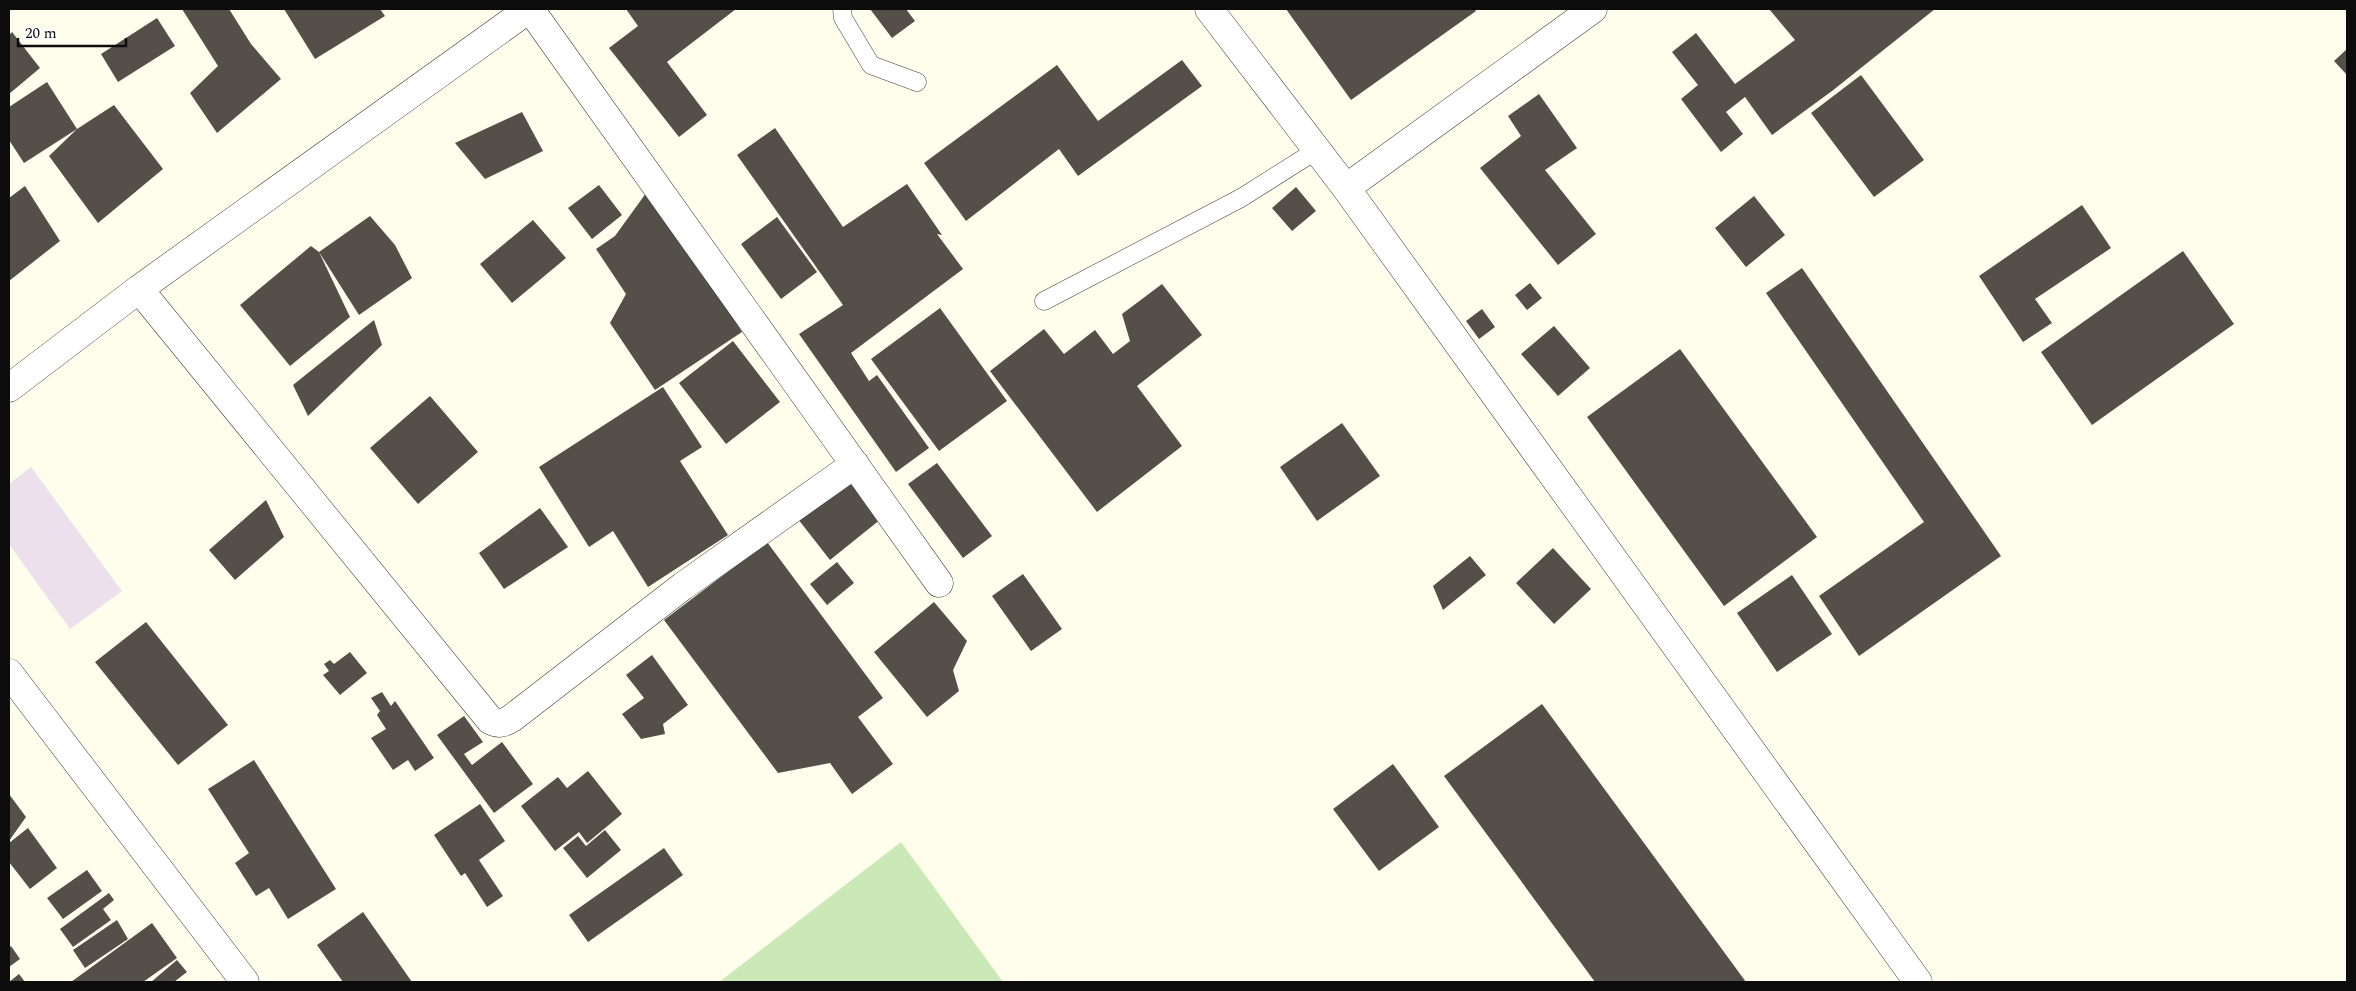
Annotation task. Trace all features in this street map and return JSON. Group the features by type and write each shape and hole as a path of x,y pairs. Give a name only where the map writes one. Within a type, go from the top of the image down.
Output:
{"street":[{"path":"9,388 139,289 530,9 940,583"},
{"path":"1208,9 1346,188 1918,982"},
{"path":"1346,188 1593,9"},
{"path":"139,289 490,720 496,724 504,723 512,718 683,586 855,464"},
{"path":"9,672 245,982"}],"lane":[{"path":"842,9 843,18 871,65 917,82"},
{"path":"1044,301 1241,198 1317,150"}],"shaded area":[{"path":"31,467 122,591 70,629 9,544 9,484"}],"green space":[{"path":"901,842 1003,982 719,982"}],"building":[{"path":"182,9 229,9 251,44 281,79 217,133 190,93 218,66"},
{"path":"284,9 380,9 385,16 315,59"},
{"path":"626,9 736,9 667,62 707,115 679,137 609,48 638,26"},
{"path":"870,9 906,9 915,21 892,38"},
{"path":"1286,9 1474,9 1476,11 1351,100"},
{"path":"1769,9 1935,9 1832,91 1772,135 1745,97 1726,112 1743,134 1721,152 1681,99 1698,85 1672,52 1696,33 1735,84 1795,40"},
{"path":"157,18 175,46 118,82 101,54"},
{"path":"12,32 40,68 9,94 9,35"},
{"path":"2347,49 2347,75 2334,61"},
{"path":"1182,60 1202,86 1078,176 1059,149 966,221 924,163 1057,65 1098,121"},
{"path":"1861,75 1924,160 1874,197 1811,113"},
{"path":"47,82 77,129 24,163 9,140 9,107"},
{"path":"1539,94 1577,148 1545,170 1596,234 1558,265 1480,168 1521,136 1508,116"},
{"path":"114,105 163,169 98,223 49,156 77,129"},
{"path":"522,112 543,151 485,179 455,143"},
{"path":"775,128 843,227 907,184 942,235 937,234 963,269 851,353 869,381 877,375 929,448 896,472 799,334 843,305 737,155"},
{"path":"599,185 622,215 592,239 568,208"},
{"path":"25,186 60,241 9,281 9,198"},
{"path":"1296,187 1316,211 1292,231 1272,208"},
{"path":"649,189 742,332 655,390 610,323 626,294 596,249 615,236"},
{"path":"1754,196 1785,235 1746,267 1715,228"},
{"path":"2082,205 2111,248 2035,299 2052,323 2023,342 1979,276"},
{"path":"370,216 395,245 412,278 359,315 319,252"},
{"path":"777,217 817,272 781,299 741,244"},
{"path":"533,220 566,258 512,303 480,264"},
{"path":"311,246 319,252 350,317 290,366 240,305"},
{"path":"2183,251 2234,324 2092,425 2041,352"},
{"path":"1802,268 2001,556 1859,656 1819,596 1924,522 1766,293"},
{"path":"1530,283 1542,298 1527,310 1515,295"},
{"path":"1162,284 1202,335 1137,386 1182,446 1097,512 990,371 1044,329 1064,354 1095,330 1113,354 1130,341 1122,314"},
{"path":"940,308 1007,401 939,451 871,359"},
{"path":"1482,309 1495,327 1479,339 1466,321"},
{"path":"374,320 382,345 308,416 293,385"},
{"path":"1554,326 1590,368 1558,396 1521,354"},
{"path":"733,341 780,402 726,444 679,383"},
{"path":"1680,349 1817,537 1724,606 1587,417"},
{"path":"663,387 702,447 680,461 728,535 648,587 613,531 589,547 539,467"},
{"path":"430,396 478,452 418,504 370,448"},
{"path":"1342,423 1380,476 1317,521 1280,467"},
{"path":"937,463 992,536 963,558 908,484"},
{"path":"850,478 881,519 830,560 798,519"},
{"path":"266,500 284,537 235,580 209,550"},
{"path":"540,508 568,547 504,589 479,553"},
{"path":"767,542 883,698 858,717 893,764 852,794 830,763 778,773 664,620"},
{"path":"1553,548 1591,589 1554,624 1516,583"},
{"path":"1470,556 1486,575 1443,610 1433,586"},
{"path":"837,562 854,583 827,605 810,584"},
{"path":"1023,574 1062,629 1031,651 992,596"},
{"path":"1792,575 1832,634 1777,672 1737,613"},
{"path":"934,602 967,641 953,670 959,691 927,717 874,652"},
{"path":"146,622 228,725 178,765 95,662"},
{"path":"350,652 367,673 340,695 323,675 329,671 324,664 330,660 334,664"},
{"path":"652,655 688,705 663,724 665,734 641,739 622,714 644,698 626,675"},
{"path":"382,692 391,706 395,701 434,758 415,771 408,760 393,770 371,738 386,729 377,715 380,711 371,698"},
{"path":"1542,704 1746,982 1595,982 1444,776"},
{"path":"464,716 483,742 464,754 472,765 502,742 533,784 494,813 437,735"},
{"path":"254,760 336,889 288,919 269,888 256,896 235,863 249,853 208,789"},
{"path":"1393,764 1439,827 1379,871 1333,809"},
{"path":"588,771 622,814 587,843 579,832 555,851 521,806 558,777 567,788"},
{"path":"9,794 26,817 9,841"},
{"path":"480,804 505,841 479,860 503,896 487,907 465,873 461,876 434,835"},
{"path":"28,828 57,868 30,889 9,862 9,843"},
{"path":"605,830 621,850 587,878 563,848 578,836 586,846"},
{"path":"664,848 683,875 588,942 569,915"},
{"path":"87,870 102,891 63,919 47,898"},
{"path":"109,893 114,900 103,909 111,920 73,947 60,929"},
{"path":"363,912 412,982 343,982 317,945"},
{"path":"117,920 128,939 85,968 73,950"},
{"path":"152,923 177,958 143,982 71,982"},
{"path":"11,946 20,959 9,967 9,948"},
{"path":"177,960 187,972 174,982 151,982"},
{"path":"19,974 25,982 9,982"}]}
